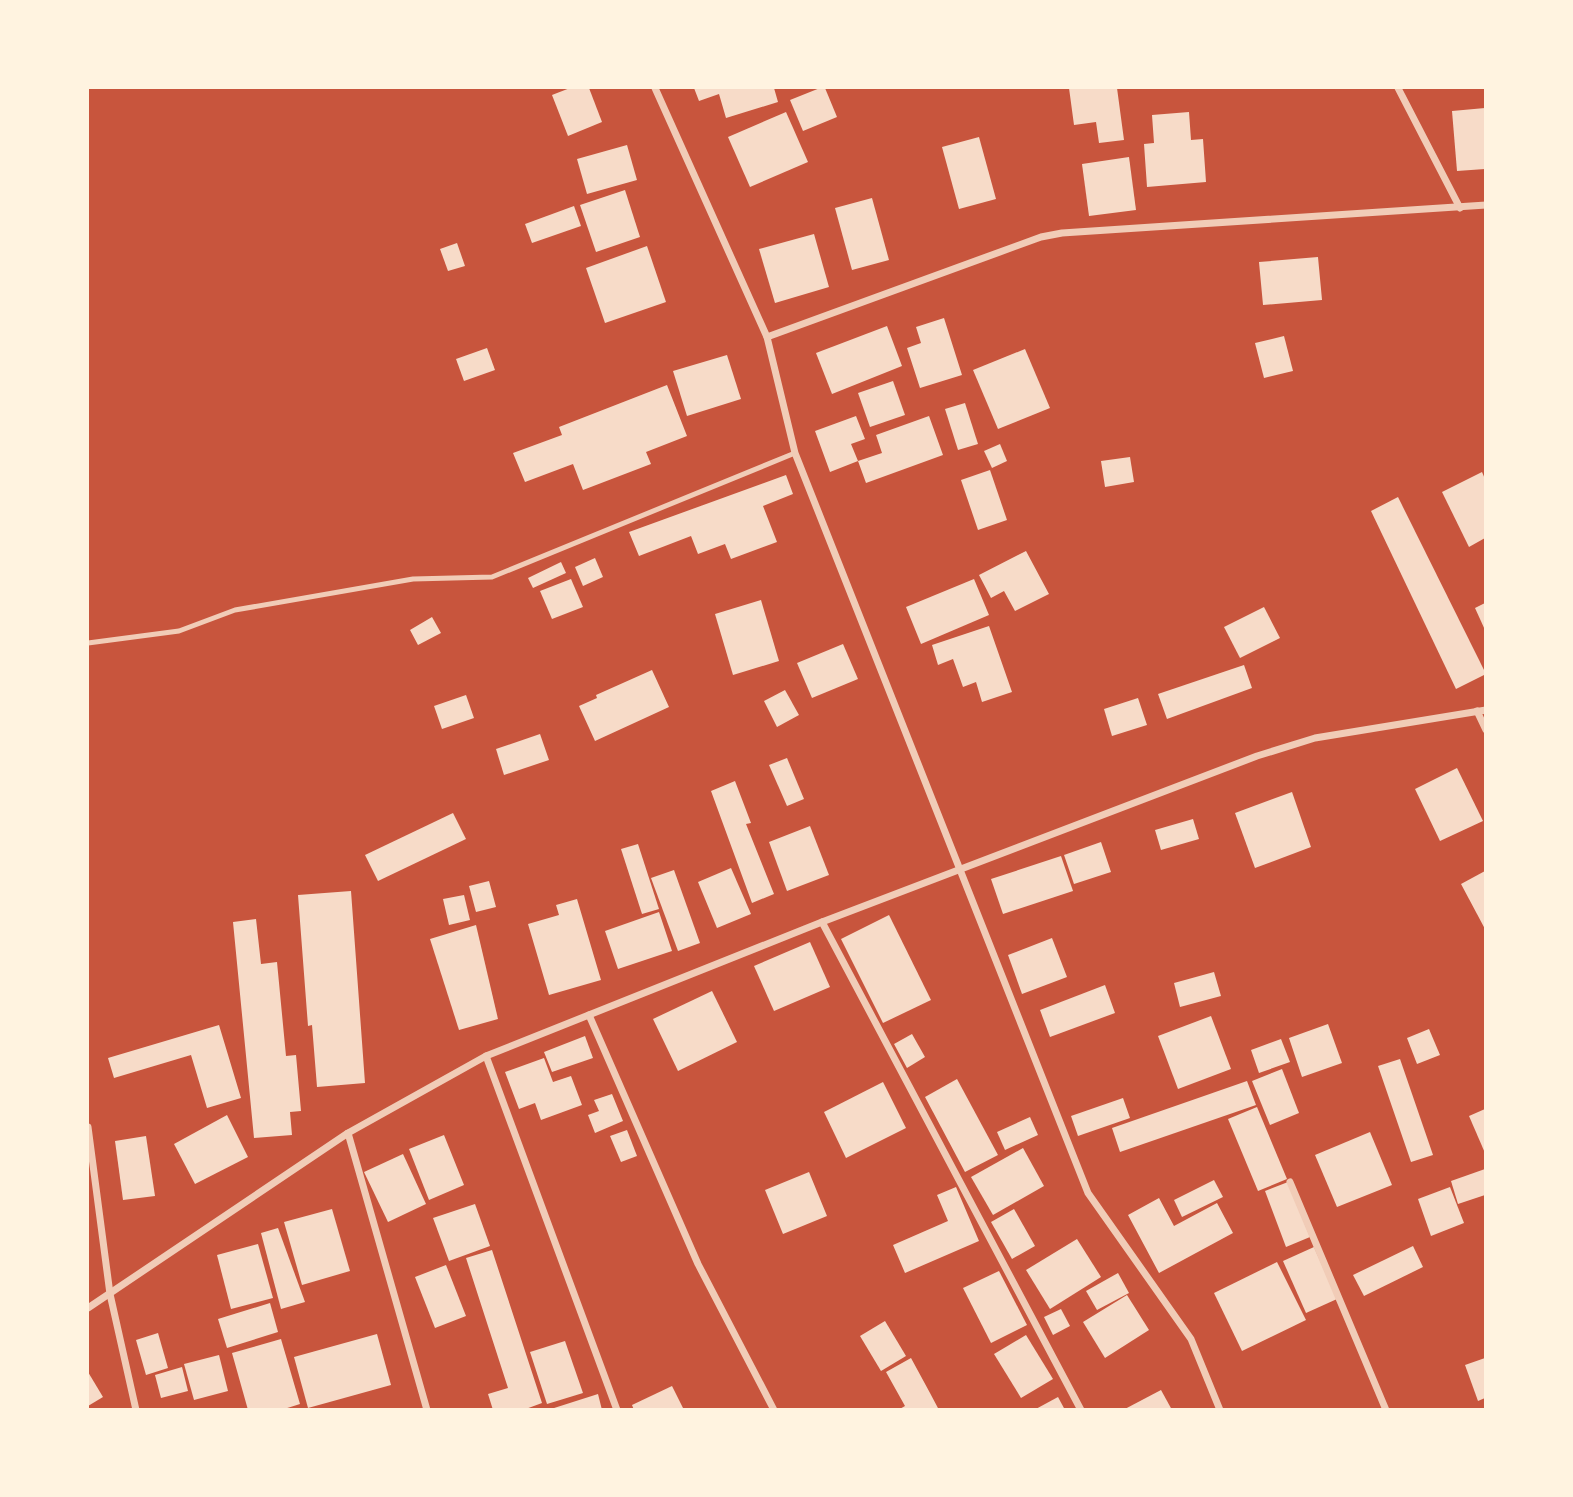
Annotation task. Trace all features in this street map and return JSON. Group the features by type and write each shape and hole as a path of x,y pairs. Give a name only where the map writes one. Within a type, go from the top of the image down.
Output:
{"street":[{"path":"655,88 767,337 795,453 958,872 1088,1193 1191,1339 1220,1409"},
{"path":"1398,88 1460,208"},
{"path":"767,337 1041,237 1062,233 1486,205"},
{"path":"88,1308 348,1133 486,1056 822,922 1257,756 1327,736 1481,710 1486,730"},
{"path":"822,922 1080,1409"},
{"path":"589,1015 698,1264 774,1409"},
{"path":"486,1056 617,1409"},
{"path":"88,1127 110,1294 136,1409"},
{"path":"348,1133 427,1409"},
{"path":"1290,1182 1386,1409"}],"lane":[{"path":"88,643 179,631 235,610 413,579 492,578 795,453"}],"building":[{"path":"570,88 589,88 602,122 568,136 552,95"},
{"path":"694,88 774,88 778,102 726,118 719,94 699,101"},
{"path":"825,88 837,117 803,131 790,100"},
{"path":"1069,88 1117,88 1124,140 1099,143 1096,122 1074,125"},
{"path":"1485,108 1485,169 1457,171 1452,111"},
{"path":"786,112 808,162 750,187 728,137"},
{"path":"1189,112 1191,140 1203,139 1206,182 1147,187 1144,144 1154,143 1152,115"},
{"path":"979,137 996,199 959,209 942,147"},
{"path":"627,145 637,180 587,194 577,159"},
{"path":"1129,157 1136,210 1089,216 1082,164"},
{"path":"625,190 640,237 596,252 580,205"},
{"path":"872,198 889,260 852,270 835,208"},
{"path":"574,206 581,226 532,243 525,224"},
{"path":"814,234 829,287 775,303 759,249"},
{"path":"457,243 465,266 448,271 440,249"},
{"path":"647,246 666,302 605,323 586,268"},
{"path":"1318,257 1322,300 1263,305 1259,262"},
{"path":"944,318 962,375 920,388 907,348 921,343 916,327"},
{"path":"887,326 902,366 832,394 816,353"},
{"path":"1284,336 1293,371 1264,378 1255,343"},
{"path":"487,348 495,370 464,381 456,359"},
{"path":"1025,349 1050,408 998,429 973,370"},
{"path":"727,355 741,399 687,416 673,371"},
{"path":"893,381 905,415 870,427 858,393"},
{"path":"667,385 687,436 646,452 651,464 583,490 573,464 525,482 513,453 562,435 559,427"},
{"path":"965,403 978,444 958,450 945,409"},
{"path":"856,416 865,439 851,444 858,461 830,472 815,431"},
{"path":"929,416 943,455 866,483 858,461 882,453 876,435"},
{"path":"1000,444 1007,461 992,468 984,451"},
{"path":"1130,457 1134,482 1105,487 1101,461"},
{"path":"990,470 1007,520 978,530 961,480"},
{"path":"1482,472 1485,479 1485,538 1469,547 1442,492"},
{"path":"786,475 793,494 763,506 777,542 731,559 725,544 698,554 691,536 639,556 629,532"},
{"path":"1398,497 1486,674 1456,689 1371,511"},
{"path":"1026,551 1049,594 1015,611 1004,591 991,598 979,575"},
{"path":"595,558 603,577 583,586 575,567"},
{"path":"561,562 566,573 533,588 528,578"},
{"path":"571,579 583,607 552,619 540,591"},
{"path":"974,579 989,615 921,644 906,607"},
{"path":"761,600 779,661 733,675 715,614"},
{"path":"1485,603 1485,630 1475,608"},
{"path":"1264,607 1280,638 1240,658 1224,627"},
{"path":"432,617 441,633 418,645 410,630"},
{"path":"989,626 1012,692 982,702 976,682 963,687 953,659 938,665 932,645"},
{"path":"843,644 858,679 812,698 797,663"},
{"path":"1244,665 1252,688 1167,719 1158,694"},
{"path":"652,670 669,707 595,741 579,706 597,698 596,695"},
{"path":"785,690 799,715 777,727 764,701"},
{"path":"466,695 474,718 442,729 434,706"},
{"path":"1138,698 1147,725 1112,736 1104,709"},
{"path":"540,734 549,760 504,775 496,749"},
{"path":"787,758 804,799 787,806 769,765"},
{"path":"1457,768 1483,821 1440,841 1415,789"},
{"path":"735,781 751,823 746,824 774,894 752,903 711,791"},
{"path":"1292,792 1311,847 1255,868 1235,813"},
{"path":"453,813 466,839 378,881 365,855"},
{"path":"1193,819 1199,839 1161,850 1155,830"},
{"path":"810,826 829,875 787,891 769,842"},
{"path":"1101,842 1111,872 1074,884 1064,855"},
{"path":"638,844 659,909 642,914 621,849"},
{"path":"1061,856 1073,891 1003,914 991,879"},
{"path":"731,868 751,914 717,928 698,882"},
{"path":"674,870 700,943 678,951 651,878"},
{"path":"1485,871 1485,929 1461,884"},
{"path":"489,881 496,907 476,912 469,886"},
{"path":"351,891 365,1083 317,1087 312,1025 308,1026 298,895"},
{"path":"464,895 470,920 449,925 443,899"},
{"path":"577,899 601,980 549,995 528,924 559,915 556,905"},
{"path":"659,912 672,951 618,969 605,931"},
{"path":"889,915 931,1000 883,1023 841,939"},
{"path":"256,919 261,964 277,962 286,1056 296,1055 301,1111 290,1112 292,1135 254,1138 233,922"},
{"path":"476,925 498,1019 459,1030 430,939"},
{"path":"1052,938 1067,977 1022,994 1008,955"},
{"path":"810,942 830,987 774,1011 754,966"},
{"path":"1214,972 1221,996 1180,1007 1174,983"},
{"path":"1105,985 1115,1013 1050,1037 1040,1010"},
{"path":"712,991 737,1042 678,1071 653,1019"},
{"path":"1211,1016 1231,1069 1178,1089 1158,1036"},
{"path":"1328,1024 1342,1063 1302,1077 1289,1038"},
{"path":"219,1025 241,1098 207,1108 191,1055 114,1078 108,1058"},
{"path":"1429,1029 1440,1055 1417,1064 1407,1038"},
{"path":"912,1034 925,1057 907,1068 894,1044"},
{"path":"585,1036 593,1058 552,1072 544,1052"},
{"path":"1281,1039 1290,1062 1259,1073 1251,1050"},
{"path":"544,1058 553,1082 571,1076 582,1105 541,1120 535,1103 519,1109 505,1072"},
{"path":"1400,1059 1433,1155 1411,1162 1378,1066"},
{"path":"1282,1069 1299,1113 1270,1125 1252,1081"},
{"path":"957,1079 998,1155 965,1172 925,1097"},
{"path":"1247,1081 1256,1105 1120,1152 1112,1128"},
{"path":"883,1082 906,1128 846,1158 824,1112"},
{"path":"612,1094 623,1121 595,1133 588,1115 599,1111 594,1100"},
{"path":"1123,1098 1130,1118 1078,1136 1071,1116"},
{"path":"1257,1107 1287,1179 1258,1191 1228,1119"},
{"path":"1485,1109 1485,1153 1469,1116"},
{"path":"227,1115 248,1157 195,1184 174,1144"},
{"path":"1030,1117 1038,1135 1005,1150 997,1132"},
{"path":"627,1130 637,1156 621,1162 610,1136"},
{"path":"1370,1132 1392,1185 1337,1207 1315,1155"},
{"path":"444,1135 464,1185 429,1200 409,1149"},
{"path":"146,1136 155,1196 123,1200 115,1141"},
{"path":"1023,1148 1044,1186 993,1215 971,1177"},
{"path":"403,1154 426,1204 388,1222 364,1172"},
{"path":"1485,1169 1485,1195 1458,1204 1451,1181"},
{"path":"809,1172 827,1216 783,1234 765,1190"},
{"path":"1214,1180 1223,1197 1182,1217 1174,1200"},
{"path":"1288,1182 1310,1237 1286,1247 1265,1191"},
{"path":"956,1187 979,1241 905,1273 893,1245 948,1221 937,1195"},
{"path":"1450,1187 1464,1223 1431,1236 1418,1199"},
{"path":"1159,1198 1174,1226 1217,1203 1233,1233 1159,1273 1128,1215"},
{"path":"475,1204 490,1246 449,1261 433,1218"},
{"path":"332,1209 350,1271 302,1285 284,1222"},
{"path":"1014,1209 1035,1246 1012,1259 991,1222"},
{"path":"278,1228 305,1302 281,1309 261,1233"},
{"path":"1077,1239 1101,1277 1050,1309 1026,1270"},
{"path":"258,1244 273,1298 231,1309 217,1255"},
{"path":"1413,1246 1423,1267 1364,1296 1353,1275"},
{"path":"1314,1247 1337,1299 1306,1313 1283,1261"},
{"path":"492,1250 542,1403 523,1410 493,1410 488,1394 508,1388 466,1258"},
{"path":"1277,1262 1306,1320 1242,1351 1214,1293"},
{"path":"446,1265 466,1316 435,1328 415,1277"},
{"path":"999,1271 1027,1325 991,1343 963,1288"},
{"path":"1118,1273 1129,1293 1097,1310 1086,1291"},
{"path":"1127,1295 1149,1330 1105,1358 1083,1322"},
{"path":"270,1303 278,1332 227,1348 218,1319"},
{"path":"1061,1309 1070,1326 1053,1335 1044,1317"},
{"path":"885,1321 906,1356 881,1371 860,1336"},
{"path":"158,1333 168,1368 146,1375 136,1340"},
{"path":"377,1334 391,1385 308,1408 294,1357"},
{"path":"1026,1335 1053,1379 1021,1398 994,1354"},
{"path":"281,1339 300,1404 281,1410 248,1410 232,1353"},
{"path":"565,1341 583,1393 547,1404 530,1352"},
{"path":"219,1355 228,1391 194,1400 184,1364"},
{"path":"911,1358 939,1410 898,1410 905,1406 886,1372"},
{"path":"1485,1358 1485,1398 1478,1401 1465,1365"},
{"path":"182,1367 188,1391 161,1398 155,1375"},
{"path":"88,1372 103,1397 88,1406"},
{"path":"672,1386 684,1410 634,1410 632,1405"},
{"path":"1161,1390 1172,1410 1123,1410"},
{"path":"598,1394 602,1410 551,1410 551,1409"},
{"path":"1058,1397 1065,1410 1034,1410"}]}
